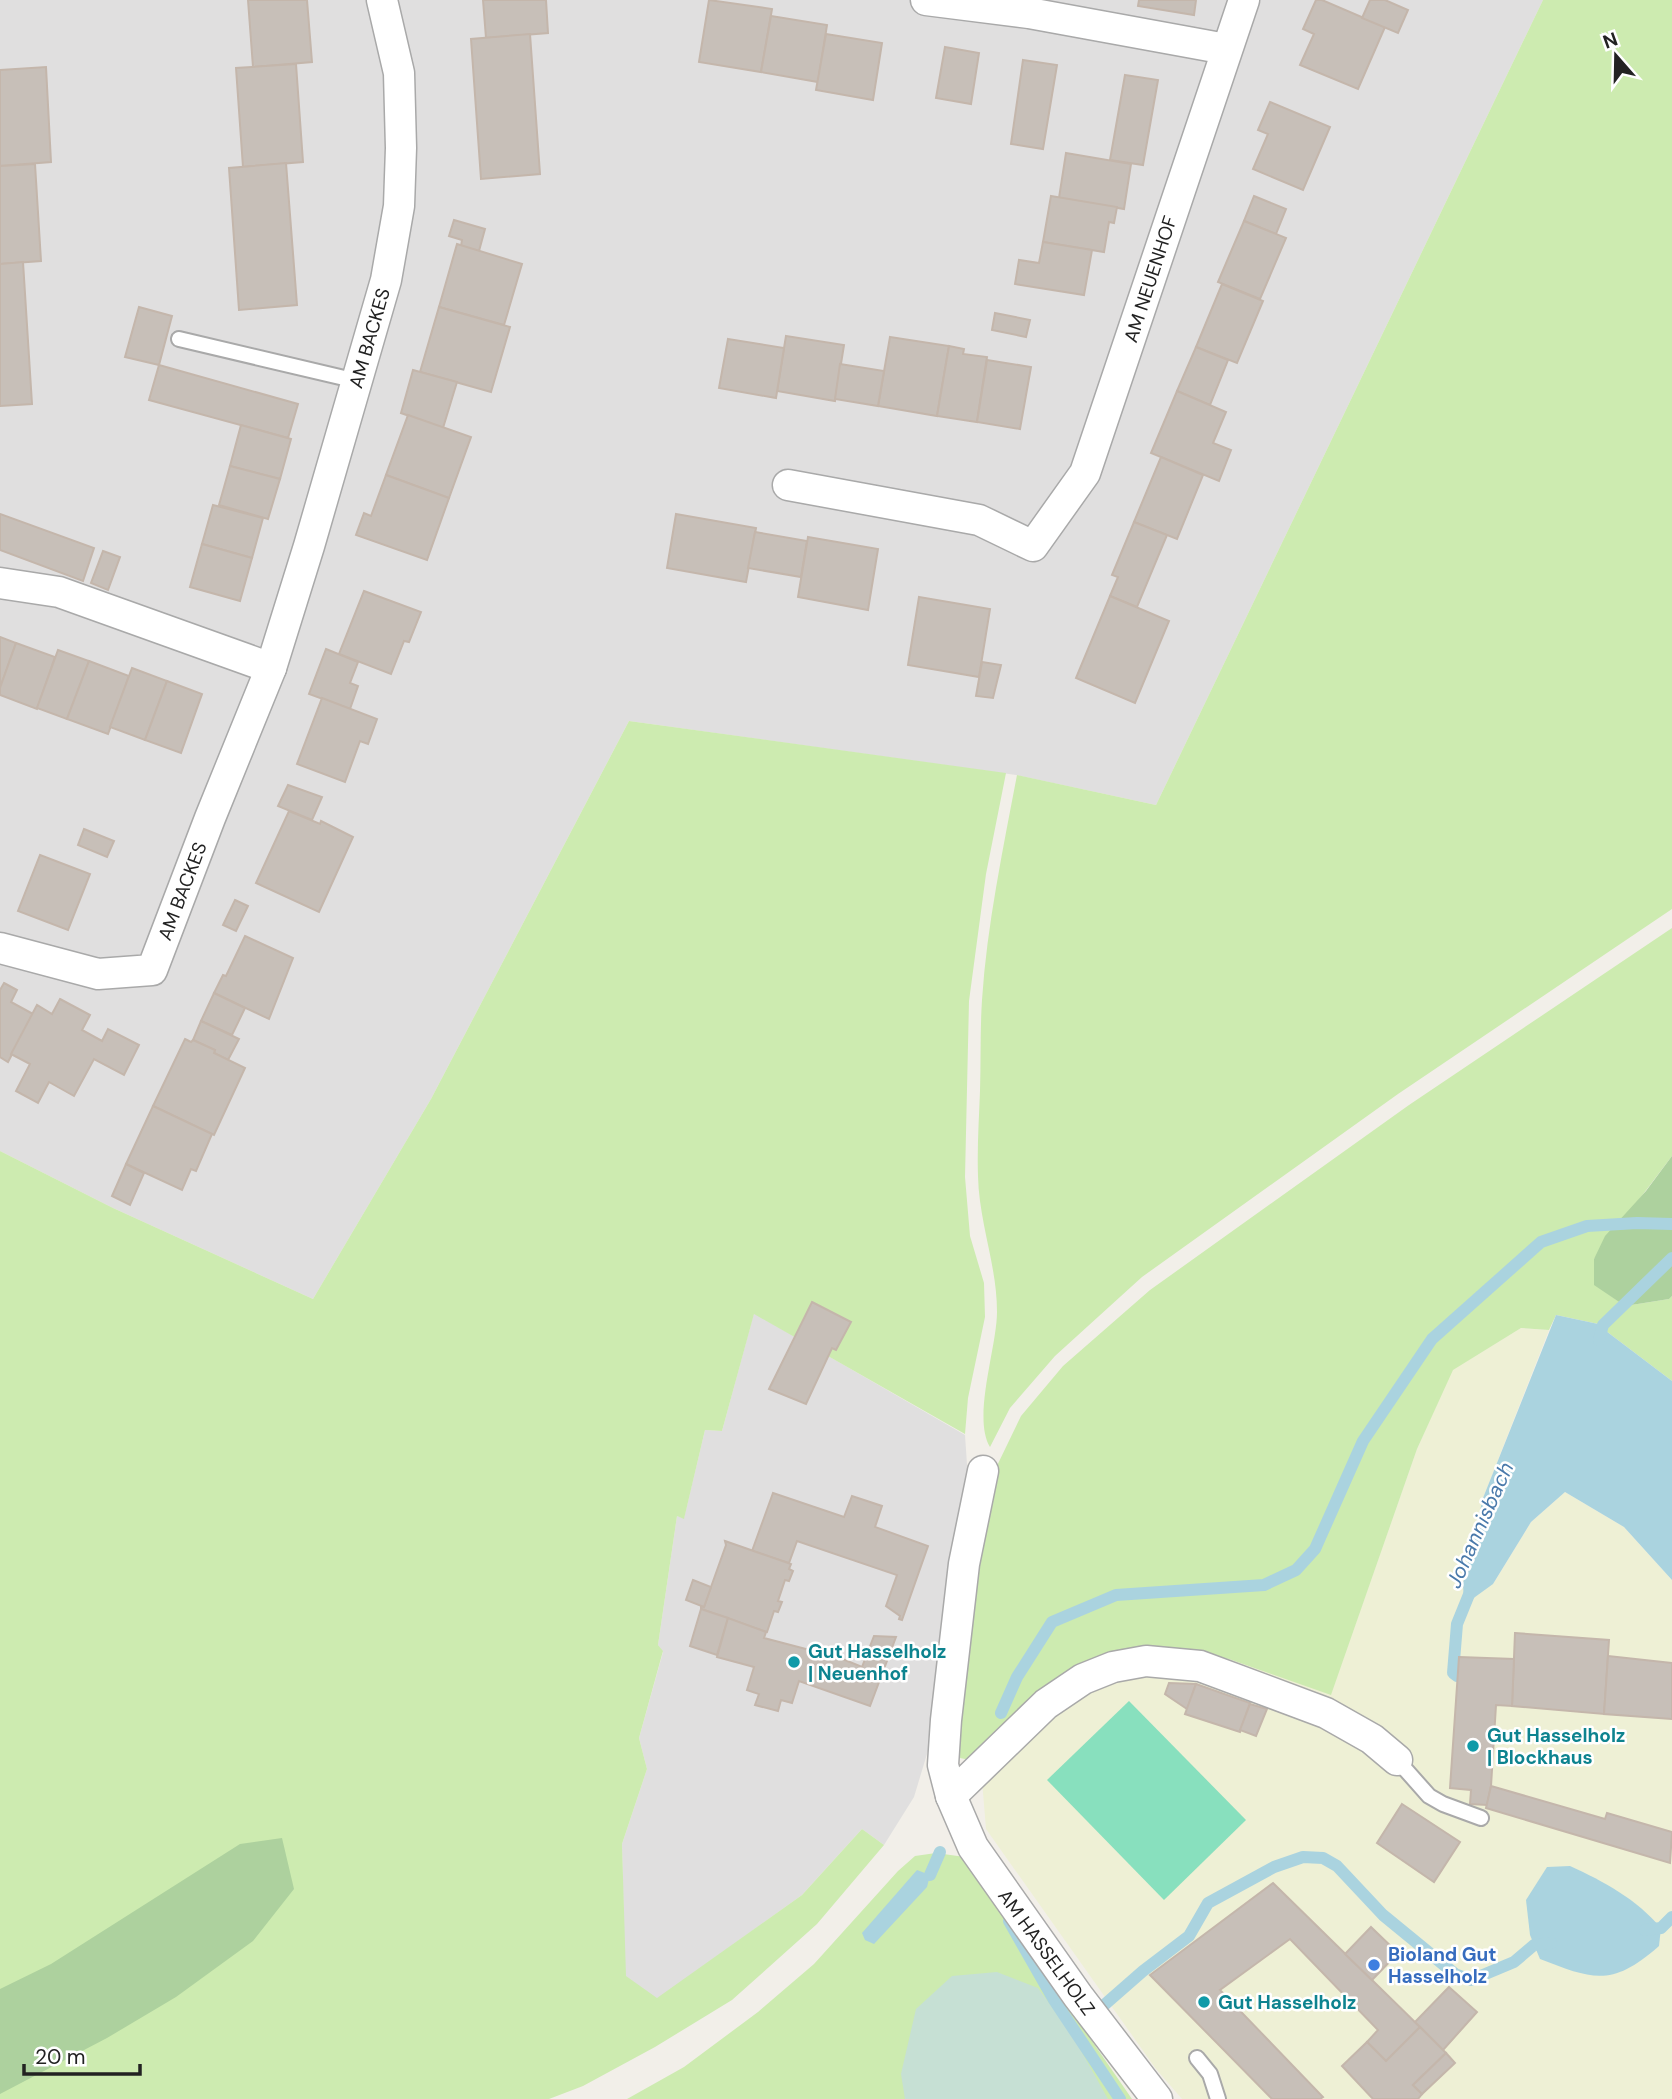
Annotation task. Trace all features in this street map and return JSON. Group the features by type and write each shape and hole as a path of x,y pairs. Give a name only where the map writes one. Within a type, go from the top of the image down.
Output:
{"street":[{"name":"AM BACKES","path":"0,948 98,974 152,970 271,667 386,280 399,206 399,73 382,0"},
{"path":"926,0 1029,13 1226,49"},
{"name":"AM NEUENHOF","path":"788,485 979,520 1033,546 1085,474 1244,0"},
{"path":"0,583 59,592 271,667"},
{"name":"AM HASSELHOLZ","path":"983,1471 964,1564 946,1720 943,1765 951,1796 973,1847 1078,1996 1157,2099"},
{"path":"951,1796 1046,1704 1073,1685 1113,1667 1146,1661 1200,1666 1326,1713 1373,1739 1397,1760"}],"lane":[{"path":"179,339 357,381"},
{"path":"1397,1760 1429,1796 1481,1818"},
{"path":"1197,2058 1210,2074 1219,2099"}],"shaded area":[{"path":"0,0 1543,0 1156,805 1016,775 629,721 431,1099 313,1299 113,1208 0,1151"},
{"name":"Gut Hasselholz | Neuenhof","path":"754,1313 965,1435 968,1479 933,1734 914,1797 884,1845 862,1829 802,1895 657,1999 625,1976 622,1844 647,1769 639,1738 663,1652 658,1645 677,1516 684,1518 705,1430 722,1431"}],"green space":[{"path":"1543,0 1672,0 1672,909 1398,1094 1142,1277 1055,1356 1010,1408 990,1447 985,1434 984,1401 997,1312 978,1176 981,1011 992,915 1017,775 1156,805"},
{"path":"629,721 1006,773 986,874 969,1001 965,1177 970,1236 984,1283 985,1317 968,1398 965,1434 754,1314 722,1431 705,1430 684,1519 677,1516 658,1645 663,1651 639,1738 647,1769 622,1844 626,1976 657,1998 802,1895 862,1829 884,1845 817,1924 732,2000 655,2047 583,2086 549,2099 0,2099 0,1151 113,1208 313,1299 431,1099"},
{"path":"1672,928 1672,1156 1594,1259 1594,1284 1625,1306 1669,1299 1672,1296 1672,1381 1606,1331 1603,1325 1556,1315 1549,1330 1521,1328 1453,1370 1417,1449 1331,1695 1229,1659 1175,1652 1111,1660 970,1760 960,1758 954,1732 993,1474 1021,1416 1063,1366 1150,1290 1409,1105"},
{"path":"1672,1156 1672,1296 1669,1299 1625,1306 1594,1285 1594,1259 1605,1236 1646,1191"},
{"path":"1521,1328 1549,1330 1483,1498 1493,1584 1531,1522 1565,1492 1624,1527 1672,1580 1672,2099 1182,2099 1156,2069 986,1829 982,1780 1087,1687 1175,1652 1229,1659 1331,1694 1417,1449 1452,1370"},
{"path":"1129,1701 1246,1820 1164,1900 1047,1780"},
{"path":"282,1838 294,1889 253,1941 176,1997 107,2038 0,2094 0,1989 51,1964 240,1844"},
{"path":"936,1853 965,1857 1132,2099 627,2099 684,2067 758,2012 814,1964 898,1871 915,1856"},
{"path":"997,1972 1038,1988 1071,2033 1108,2099 905,2099 901,2074 916,2009 952,1976"}],"water":[{"path":"1556,1315 1603,1325 1606,1331 1672,1381 1672,1580 1624,1527 1565,1492 1531,1522 1493,1584 1464,1605 1463,1583 1483,1498"},
{"path":"1570,1866 1608,1885 1641,1908 1661,1928 1659,1946 1628,1968 1602,1976 1575,1972 1540,1959 1530,1935 1526,1900 1547,1867"},
{"path":"917,1870 930,1875 927,1887 874,1944 865,1940 862,1933"}],"building":[{"path":"248,0 307,0 312,62 253,67"},
{"path":"483,0 546,0 548,33 486,38"},
{"path":"709,0 772,9 761,72 699,62"},
{"path":"1139,0 1196,0 1194,15 1138,6"},
{"path":"1316,0 1322,0 1385,27 1358,89 1300,65 1314,34 1303,29"},
{"path":"1370,0 1385,0 1408,10 1398,33 1362,18"},
{"path":"771,16 827,25 818,82 761,72"},
{"path":"530,34 540,174 481,179 471,39"},
{"path":"826,34 882,43 873,100 816,90"},
{"path":"945,47 979,53 971,104 936,98"},
{"path":"1023,60 1057,65 1043,149 1011,144"},
{"path":"296,64 303,162 243,167 236,68"},
{"path":"46,67 51,162 0,166 0,70"},
{"path":"1125,75 1158,80 1143,165 1110,160"},
{"path":"1270,102 1330,127 1303,190 1253,169 1268,134 1258,130"},
{"path":"1066,153 1131,164 1124,209 1059,198"},
{"path":"286,163 297,305 239,310 229,168"},
{"path":"35,164 41,261 0,264 0,166"},
{"path":"1051,196 1117,207 1114,223 1109,222 1104,252 1043,242"},
{"path":"1254,196 1286,209 1276,234 1244,221"},
{"path":"454,220 485,229 479,251 461,246 462,240 449,236"},
{"path":"1244,221 1286,238 1260,299 1218,282"},
{"path":"1043,242 1092,250 1084,295 1015,284 1019,260 1039,263"},
{"path":"457,244 522,264 504,325 439,307"},
{"path":"23,262 32,404 0,406 0,264"},
{"path":"1222,284 1263,301 1237,363 1196,347"},
{"path":"139,307 172,316 159,365 125,357"},
{"path":"439,307 510,327 491,392 420,372"},
{"path":"995,313 1030,320 1026,337 992,330"},
{"path":"786,336 844,345 835,401 777,391"},
{"path":"890,337 949,346 937,416 878,406"},
{"path":"728,339 784,348 776,398 719,388"},
{"path":"949,346 964,349 963,354 987,357 977,422 937,416"},
{"path":"1196,347 1228,360 1210,405 1177,391"},
{"path":"987,360 1031,367 1020,429 977,422"},
{"path":"840,364 884,371 878,406 835,399"},
{"path":"159,365 298,404 288,438 149,400"},
{"path":"413,370 457,382 443,428 401,413"},
{"path":"1177,391 1226,412 1213,443 1231,450 1219,481 1151,453"},
{"path":"408,415 471,437 449,498 386,475"},
{"path":"241,425 291,439 280,479 230,466"},
{"path":"1161,457 1203,475 1177,539 1134,522"},
{"path":"230,466 280,479 268,519 219,505"},
{"path":"386,475 449,498 427,560 356,535 364,513 371,516"},
{"path":"213,505 263,518 252,558 202,544"},
{"path":"0,514 94,548 83,581 0,550"},
{"path":"676,514 756,528 746,582 667,568"},
{"path":"1134,522 1167,535 1137,607 1110,596 1118,577 1112,575"},
{"path":"755,532 807,541 801,577 748,568"},
{"path":"808,537 878,549 868,610 798,597"},
{"path":"202,544 252,558 240,601 190,587"},
{"path":"103,551 120,557 108,590 91,583"},
{"path":"364,591 421,612 409,642 404,641 391,674 339,654"},
{"path":"1110,596 1169,621 1135,703 1076,678"},
{"path":"919,597 990,609 979,677 908,665"},
{"path":"0,637 16,643 0,688"},
{"path":"16,643 55,657 37,709 0,695"},
{"path":"326,649 358,662 350,683 358,686 350,709 309,694"},
{"path":"58,650 89,661 67,719 37,708"},
{"path":"89,661 129,676 108,734 67,719"},
{"path":"982,662 1001,665 993,698 976,696"},
{"path":"132,668 167,681 145,740 110,727"},
{"path":"167,681 202,694 181,753 145,740"},
{"path":"322,698 377,719 368,744 360,741 345,782 297,764"},
{"path":"288,785 322,797 312,820 278,806"},
{"path":"289,811 320,824 321,821 353,837 319,912 256,883"},
{"path":"84,829 114,841 107,857 78,845"},
{"path":"40,855 90,874 68,930 18,911"},
{"path":"235,900 248,906 236,931 223,925"},
{"path":"245,936 293,958 269,1019 214,993 223,975 226,976"},
{"path":"4,983 17,990 11,1002 33,1014 8,1062 0,1057 0,990"},
{"path":"214,993 245,1008 232,1035 201,1021"},
{"path":"60,999 90,1015 82,1030 102,1041 108,1029 139,1045 124,1075 94,1059 74,1096 49,1082 38,1103 16,1091 30,1064 11,1054 37,1005 52,1014"},
{"path":"201,1021 239,1039 228,1060 214,1053 215,1050 193,1040"},
{"path":"185,1039 215,1050 214,1053 245,1068 214,1135 153,1106"},
{"path":"153,1106 212,1134 196,1171 191,1169 182,1190 126,1164"},
{"path":"126,1164 144,1173 130,1205 112,1196"},
{"path":"812,1302 851,1322 836,1350 832,1348 806,1404 769,1389"},
{"path":"773,1493 844,1517 852,1496 882,1506 875,1527 928,1546 902,1620 886,1606 897,1575 797,1541 789,1563 752,1551"},
{"path":"725,1541 791,1564 789,1569 793,1571 789,1581 785,1580 778,1601 782,1602 778,1612 774,1611 767,1632 701,1609 726,1545"},
{"path":"693,1580 711,1587 704,1607 686,1600"},
{"path":"701,1609 728,1618 717,1655 690,1646"},
{"name":"Gut Hasselholz | Neuenhof","path":"728,1618 766,1632 764,1638 840,1658 862,1667 874,1636 896,1637 870,1706 799,1681 792,1703 781,1700 778,1711 755,1705 759,1694 747,1690 754,1667 717,1657"},
{"path":"1515,1633 1609,1640 1604,1714 1512,1706"},
{"path":"1608,1656 1672,1663 1672,1719 1604,1714"},
{"name":"Gut Hasselholz | Blockhaus","path":"1459,1657 1514,1659 1512,1706 1496,1705 1491,1786 1487,1805 1470,1804 1471,1790 1450,1788"},
{"path":"1169,1683 1196,1684 1187,1709 1165,1694"},
{"path":"1196,1684 1250,1703 1240,1732 1185,1714"},
{"path":"1250,1704 1267,1709 1256,1736 1240,1730"},
{"path":"1491,1786 1605,1819 1607,1813 1672,1832 1670,1863 1486,1808"},
{"path":"1402,1804 1460,1842 1434,1882 1377,1843"},
{"name":"Gut Hasselholz","path":"1273,1883 1420,2027 1386,2061 1367,2042 1378,2030 1290,1939 1220,1990 1323,2097 1320,2099 1272,2099 1150,1975"},
{"path":"1371,1927 1398,1953 1372,1980 1345,1954"},
{"path":"1449,1987 1477,2012 1443,2050 1415,2022"},
{"path":"1420,2027 1446,2053 1413,2085 1422,2094 1418,2099 1373,2099 1342,2066 1367,2042 1386,2061"},
{"path":"1446,2053 1455,2063 1422,2094 1413,2085"}],"waterway":[{"path":"1001,1713 1017,1677 1052,1622 1116,1595 1264,1585 1296,1570 1315,1549 1363,1441 1432,1339 1541,1242 1587,1226 1672,1224"},
{"name":"Johannisbach","path":"1599,1340 1603,1325 1672,1258"},
{"name":"Johannisbach","path":"1470,1592 1457,1624 1453,1673 1457,1676 1470,1676"},
{"path":"930,1875 940,1852"},
{"path":"1095,2013 1189,1936 1208,1903 1274,1867 1303,1857 1323,1858 1337,1866 1383,1915 1455,1974 1471,1980 1514,1962 1534,1945 1551,1943"},
{"path":"1645,1930 1661,1928 1672,1917"},
{"path":"1009,1921 1054,2000 1120,2099"}],"place":[{"name":"Gut Hasselholz | Neuenhof","path":"794,1662"},
{"name":"Gut Hasselholz | Blockhaus","path":"1473,1746"},
{"name":"Bioland Gut Hasselholz","path":"1374,1965"},
{"name":"Gut Hasselholz","path":"1204,2002"}]}
